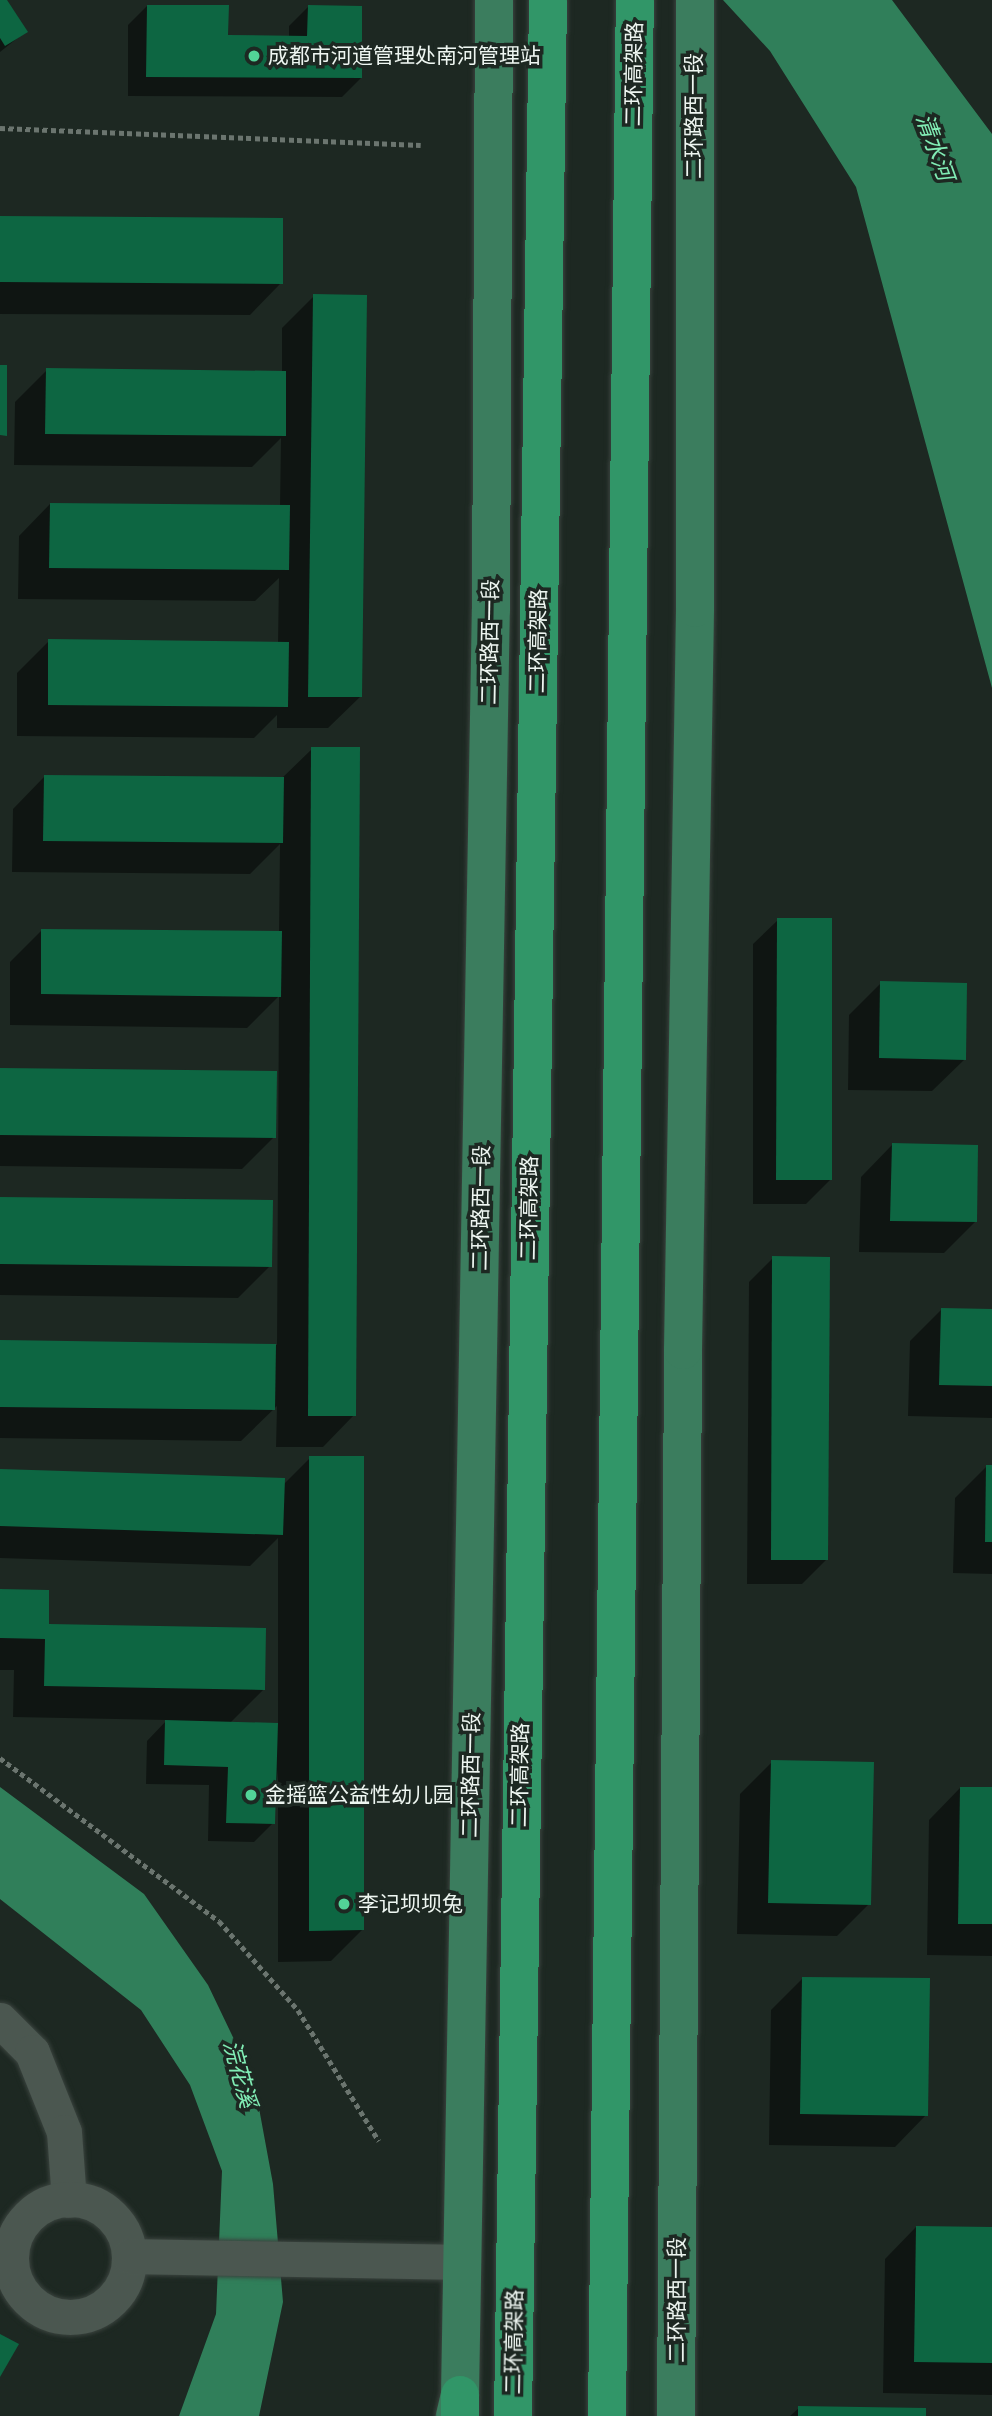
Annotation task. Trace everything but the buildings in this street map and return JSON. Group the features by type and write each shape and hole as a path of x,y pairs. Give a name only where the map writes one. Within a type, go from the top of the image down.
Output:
{"highway":[{"name":"二环高架路","path":"513,2416 548,0"},
{"name":"二环高架路","path":"607,2416 635,0"}],"main road":[{"name":"二环路西一段","path":"676,2416 683,1364 695,608 695,0"},
{"name":"二环路西一段","path":"458,2409 463,2262 491,638 494,9"}],"street":[{"path":"0,2020 32,2052 64,2132 69,2200"},
{"path":"69,2200 97,2206 113,2218 125,2235 129,2256 119,2291 90,2313 53,2315 23,2294 10,2260 13,2240 23,2222 38,2208 69,2200"},
{"path":"129,2256 463,2262"}],"path":[{"path":"0,128 421,145"},
{"path":"0,1758 219,1921 298,2010 379,2141"}],"water":[{"name":"清水河","path":"723,0 892,0 992,134 992,688 856,187 770,51"},
{"name":"浣花溪","path":"0,1787 144,1894 208,1985 254,2081 273,2184 283,2302 259,2416 179,2416 216,2314 222,2171 190,2085 141,2010 0,1899"}],"place":[{"name":"成都市河道管理处南河管理站","path":"254,56"},
{"name":"金摇篮公益性幼儿园","path":"251,1795"},
{"name":"李记坝坝兔","path":"344,1904"}]}
